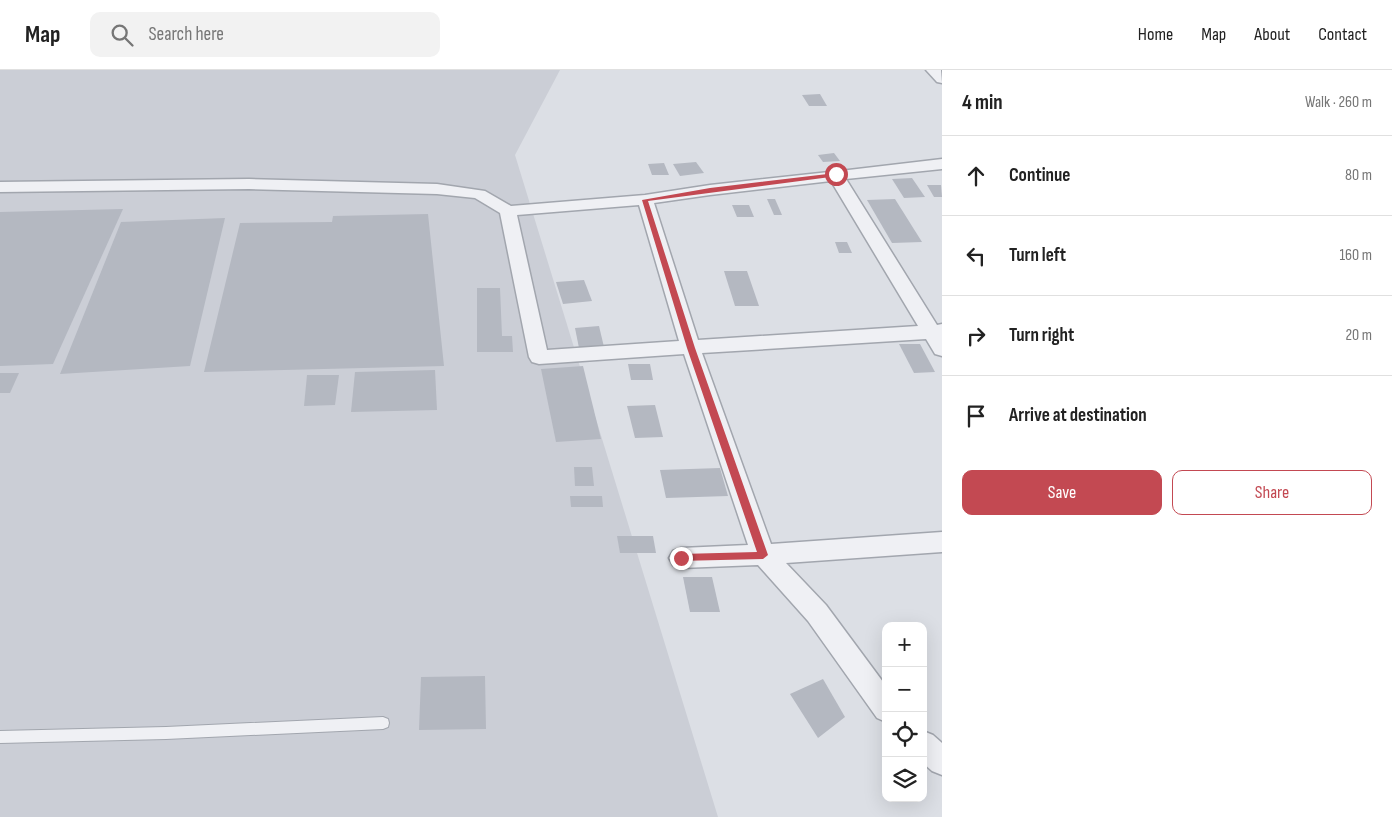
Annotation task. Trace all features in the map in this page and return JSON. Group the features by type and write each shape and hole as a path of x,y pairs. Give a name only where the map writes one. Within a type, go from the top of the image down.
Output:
{"street":[{"path":"933,70 942,79"},
{"path":"0,187 249,184 437,189 480,194 508,211 645,200 836,174 942,164"},
{"path":"836,174 936,331 942,349"},
{"path":"645,200 691,348 763,555 817,613 882,703"},
{"path":"508,211 539,356 691,348 936,331"},
{"path":"681,558 763,555 942,542"},
{"path":"927,749 942,762"}],"lane":[{"path":"0,737 166,733 383,723"}],"shaded area":[{"path":"0,70 560,70 515,155 718,817 0,817"}],"building":[{"path":"820,94 827,106 809,106 802,95"},
{"path":"834,153 840,161 823,162 818,155"},
{"path":"696,162 704,173 680,176 673,164"},
{"path":"664,163 669,175 652,175 648,164"},
{"path":"912,178 925,197 904,198 892,179"},
{"path":"927,185 941,185 942,197 934,197"},
{"path":"767,199 775,199 782,215 774,215"},
{"path":"895,199 922,242 892,243 867,200"},
{"path":"732,205 749,205 754,217 737,217"},
{"path":"123,209 53,364 0,366 0,212"},
{"path":"428,214 444,366 204,372 240,223 332,222 333,216"},
{"path":"225,218 190,366 60,374 121,222"},
{"path":"835,242 847,242 852,253 839,253"},
{"path":"724,271 747,271 759,306 735,306"},
{"path":"584,280 592,301 563,304 556,282"},
{"path":"477,288 500,288 502,336 512,336 513,352 477,352"},
{"path":"599,326 604,347 579,348 575,328"},
{"path":"899,344 920,344 935,372 914,373"},
{"path":"628,364 650,364 653,380 631,380"},
{"path":"583,366 601,439 556,442 541,369"},
{"path":"435,370 437,410 351,412 355,372"},
{"path":"0,373 19,373 10,393 0,393"},
{"path":"307,375 339,375 335,405 304,406"},
{"path":"655,405 663,437 635,438 627,406"},
{"path":"574,467 592,467 594,486 575,486"},
{"path":"720,468 728,496 666,498 660,470"},
{"path":"570,496 602,496 603,507 571,507"},
{"path":"617,536 653,536 656,553 620,553"},
{"path":"683,577 712,577 720,612 690,612"},
{"path":"485,676 486,729 419,730 421,677"},
{"path":"823,679 845,717 818,738 790,694"}],"route":[{"path":"681,558 763,555 691,348 645,200 836,174"}]}
